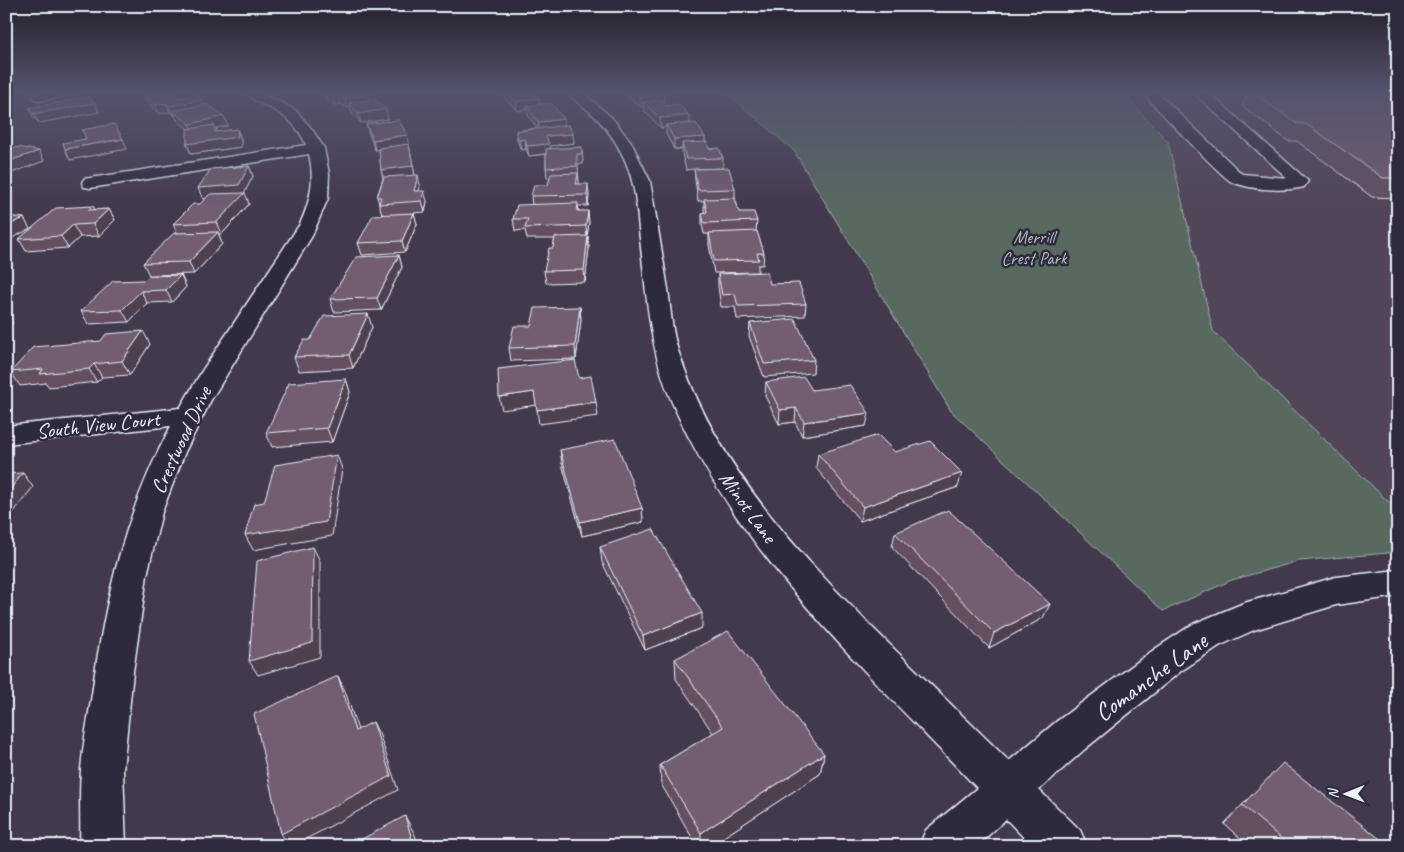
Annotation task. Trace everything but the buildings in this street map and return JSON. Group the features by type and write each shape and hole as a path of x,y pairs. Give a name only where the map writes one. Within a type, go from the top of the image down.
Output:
{"street":[{"name":"Crestwood Drive","path":"103,846 102,776 118,634 129,577 147,515 170,454 214,373 300,240 314,211 321,187 316,148 308,132"},
{"name":"Minot Lane","path":"618,132 642,180 660,318 668,357 687,409 707,448 762,530 826,604 1064,846"},
{"path":"1190,132 1236,178 1290,184 1300,181 1245,132"},
{"path":"90,184 316,148"},
{"name":"South View Court","path":"6,435 190,416"},
{"name":"Comanche Lane","path":"942,846 1071,735 1168,660 1206,636 1244,618 1336,591 1398,582"}],"shaded area":[{"path":"1159,132 1398,132 1398,511 1213,331 1168,142"}],"green space":[{"name":"Merrill Crest Park","path":"772,132 1159,132 1168,142 1213,331 1398,511 1398,552 1299,561 1232,580 1163,611 951,411 794,151"}]}
